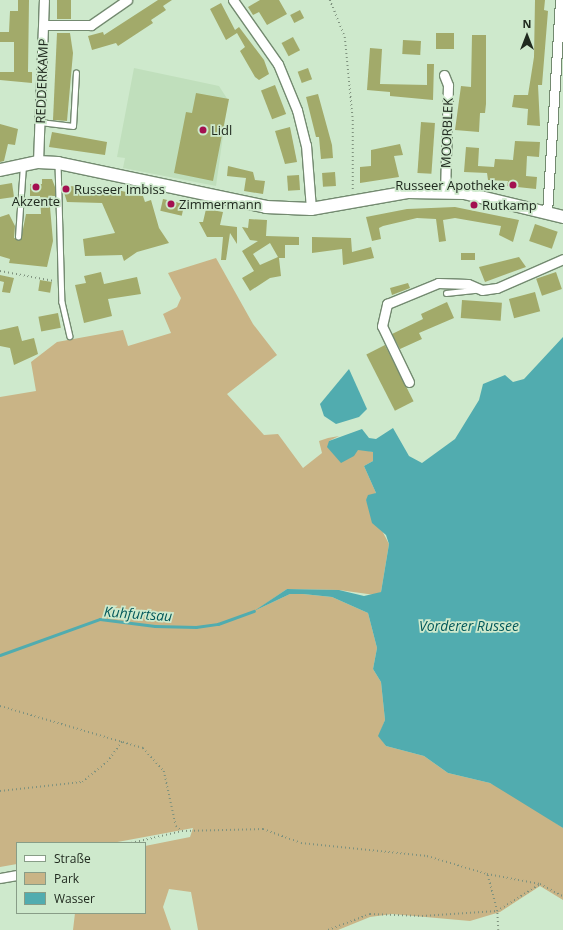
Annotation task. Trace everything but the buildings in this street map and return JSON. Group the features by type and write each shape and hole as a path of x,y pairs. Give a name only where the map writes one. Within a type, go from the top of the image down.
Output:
{"street":[{"name":"REDDERKAMP","path":"38,162 44,0"},
{"path":"44,25 92,25 127,0"},
{"path":"233,0 278,64 297,110 306,145 311,209"},
{"path":"547,213 556,119 560,0"},
{"name":"MOORBLEK","path":"444,75 448,85 445,191"},
{"path":"0,170 38,162 58,163 266,207 311,209 408,192 445,191 481,195 563,217"},
{"path":"409,382 382,326 387,304 438,283 468,284 482,290 497,288 563,259"},
{"path":"0,878 16,875"}],"lane":[{"path":"40,122 73,126 76,73"},
{"path":"58,163 62,302 70,336"},
{"path":"18,237 23,164"},
{"path":"446,293 482,290"}],"path":[{"path":"330,0 345,37 354,120 354,184"},
{"path":"0,271 51,279 55,287"},
{"path":"0,706 123,740 153,756 164,771 176,826 182,831"},
{"path":"0,792 82,782 107,762 123,740"},
{"path":"135,842 182,831 263,829 301,843 427,856 487,874 540,884 563,896"},
{"path":"487,874 498,911 498,930"},
{"path":"328,930 370,914 422,916 498,911 540,884"}],"shaded area":[{"path":"134,68 219,86 228,100 216,186 123,168 125,158 117,157"}],"green space":[{"path":"216,258 253,324 277,355 227,394 264,435 278,434 303,468 322,453 319,441 328,438 339,436 329,441 373,452 373,461 364,466 376,493 366,500 389,544 381,592 375,595 339,590 287,589 256,610 290,594 303,594 332,597 368,613 377,648 373,669 381,682 385,720 379,736 386,746 424,756 448,773 490,783 510,792 563,828 563,900 540,886 500,912 470,921 392,914 370,917 338,930 198,930 191,892 169,889 163,907 171,930 73,930 75,914 146,914 146,846 190,837 193,828 117,842 16,842 16,864 0,867 0,397 36,391 31,362 57,342 123,330 128,346 171,333 163,314 177,307 181,298 168,273"}],"water":[{"name":"Vorderer Russee","path":"563,337 563,828 490,783 448,773 424,756 386,746 378,736 385,720 381,682 373,669 377,648 368,613 332,597 303,594 290,594 254,611 287,589 339,590 364,596 381,592 389,544 386,535 372,523 366,500 368,495 376,493 364,466 373,461 373,452 358,450 354,456 341,463 327,447 329,441 362,429 369,438 376,439 393,428 409,456 422,463 455,439 479,400 483,384 505,375 513,382 524,379"},
{"path":"349,369 367,409 359,417 336,424 324,416 320,404"}],"waterway":[{"name":"Kuhfurtsau","path":"0,655 100,619 155,626 196,627 218,624 254,611"}],"place":[{"name":"Lidl","path":"203,130"},
{"name":"Russeer Apotheke","path":"513,185"},
{"name":"Akzente","path":"36,187"},
{"name":"Russeer Imbiss","path":"66,189"},
{"name":"Zimmermann","path":"171,204"},
{"name":"Rutkamp","path":"474,205"}]}
